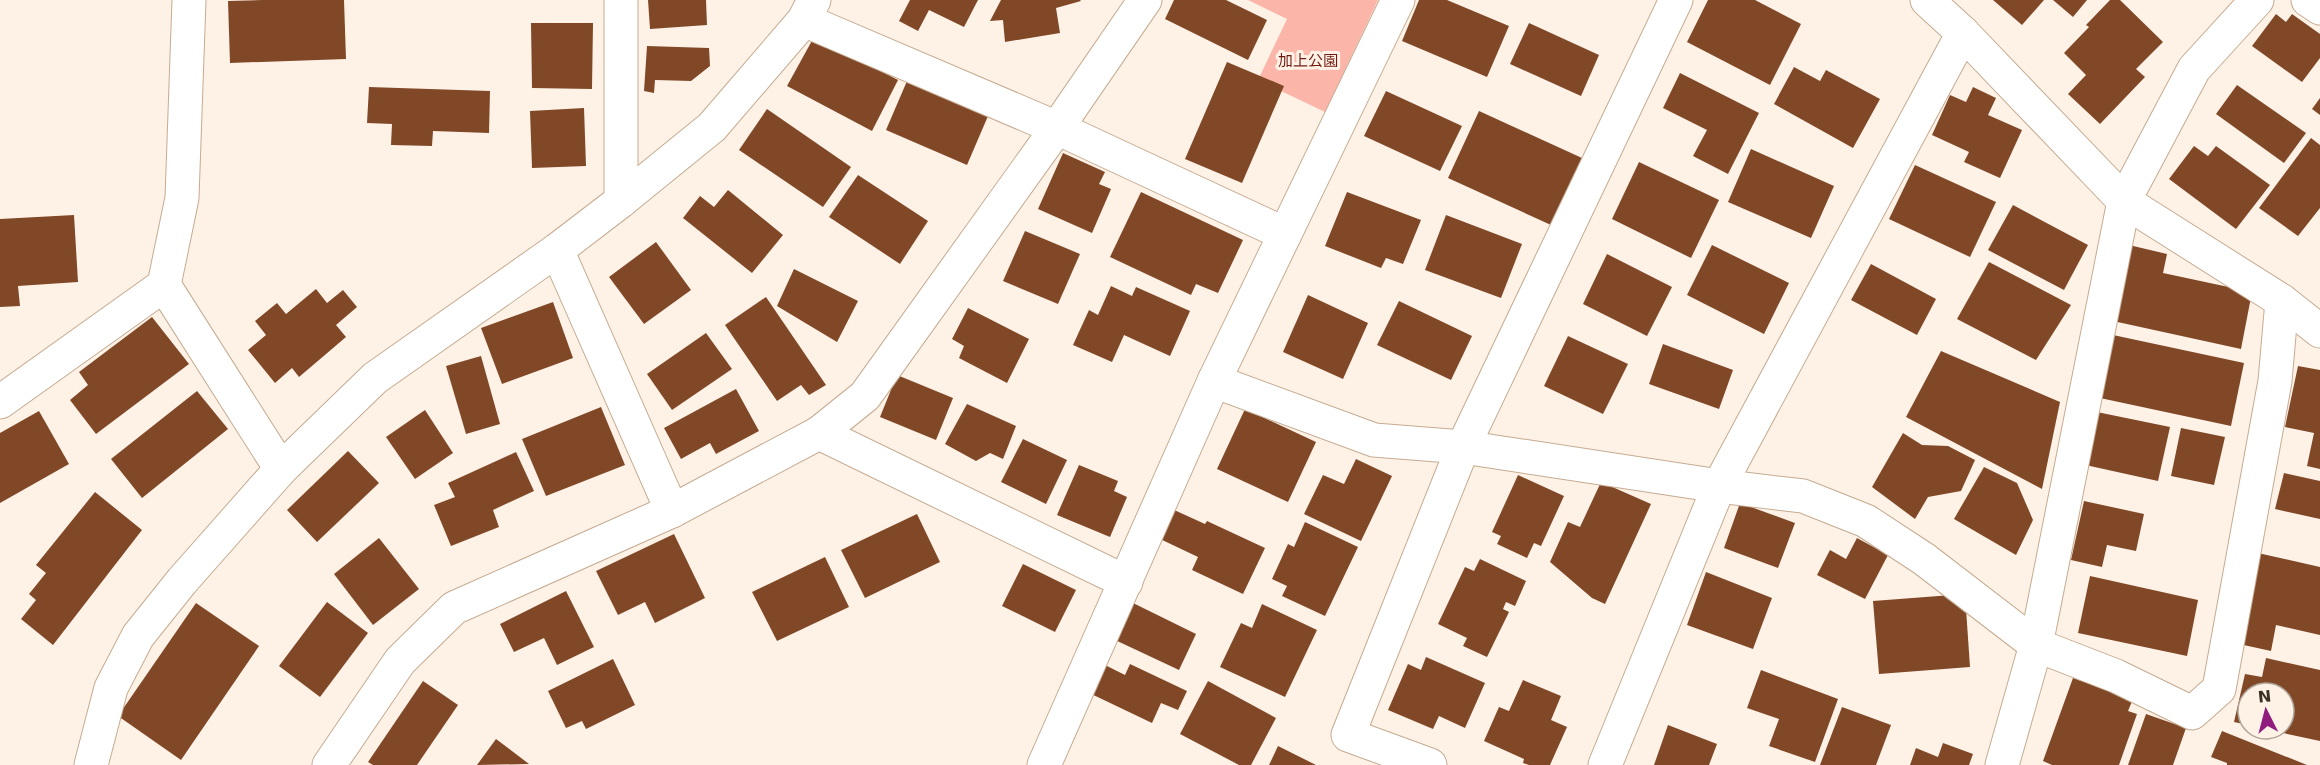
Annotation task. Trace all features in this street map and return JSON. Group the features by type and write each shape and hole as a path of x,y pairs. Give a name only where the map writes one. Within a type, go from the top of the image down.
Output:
{"street":[{"path":"0,402 164,285 182,198 189,0"},
{"path":"621,0 621,201"},
{"path":"329,765 400,661 454,608 672,511 819,433 865,396 1057,128 1145,0"},
{"path":"1044,765 1214,381 1398,0"},
{"path":"1430,765 1348,735 1463,447 1676,0"},
{"path":"1927,0 1963,33 2124,201 2282,301 2320,331"},
{"path":"2002,765 2036,645 2124,201 2194,69 2257,0"},
{"path":"2308,0 2320,8"},
{"path":"91,765 111,688 138,636 182,581 281,469 375,378 557,250 712,127 809,10 1285,234"},
{"path":"1605,765 1719,486 1963,33"},
{"path":"557,250 672,511"},
{"path":"164,285 281,469"},
{"path":"1214,381 1374,440 1463,447 1719,486 1803,496 1866,521 1924,559 2036,645 2116,676 2192,713 2219,689 2275,381 2282,301"},
{"path":"819,433 1126,582"}],"green space":[{"name":"加上公園","path":"1248,0 1378,0 1325,112 1258,80 1287,19"}],"building":[{"path":"344,0 346,59 230,63 228,1"},
{"path":"648,0 706,0 707,25 650,29"},
{"path":"910,0 978,0 964,27 929,10 918,31 899,21"},
{"path":"1001,0 1081,1 1056,8 1060,33 1005,42 1003,20 990,21"},
{"path":"1174,0 1226,0 1267,20 1248,60 1165,19"},
{"path":"1419,0 1447,0 1509,26 1487,77 1402,41"},
{"path":"1708,0 1755,0 1801,24 1770,85 1687,42"},
{"path":"1993,0 2044,0 2022,25"},
{"path":"2053,0 2087,0 2073,17"},
{"path":"2110,0 2120,0 2163,42 2136,69 2145,77 2100,124 2068,94 2086,75 2064,53 2089,27 2086,25"},
{"path":"2276,14 2286,22 2292,14 2320,34 2320,58 2302,82 2252,46"},
{"path":"531,23 593,23 592,89 532,88"},
{"path":"1529,23 1599,55 1581,96 1510,64"},
{"path":"814,37 898,80 872,131 787,86"},
{"path":"647,46 709,48 710,66 691,81 655,80 654,93 644,91"},
{"path":"1227,62 1284,86 1242,183 1185,159"},
{"path":"1794,67 1820,81 1826,70 1880,99 1853,148 1774,104"},
{"path":"1680,73 1759,113 1728,174 1693,156 1707,130 1663,108"},
{"path":"907,81 988,116 967,165 886,130"},
{"path":"2237,85 2306,133 2284,163 2216,114"},
{"path":"369,87 490,91 489,133 433,131 432,146 391,145 392,124 367,123"},
{"path":"1973,87 1996,98 1988,115 2022,130 2000,178 1964,162 1969,152 1932,135 1950,95 1966,102"},
{"path":"1386,91 1462,126 1440,171 1364,136"},
{"path":"2320,98 2320,115 2312,109"},
{"path":"584,108 586,166 532,168 530,111"},
{"path":"767,109 851,167 823,207 739,150"},
{"path":"1479,111 1582,158 1551,225 1448,178"},
{"path":"2311,138 2320,145 2320,208 2298,236 2259,208"},
{"path":"2194,146 2208,156 2216,146 2270,185 2236,229 2169,179"},
{"path":"1751,149 1834,186 1811,238 1728,202"},
{"path":"1063,153 1105,172 1099,184 1111,189 1092,233 1038,209"},
{"path":"1639,162 1719,200 1691,258 1612,219"},
{"path":"1915,165 1996,202 1970,257 1889,219"},
{"path":"858,175 928,221 900,264 829,217"},
{"path":"728,190 783,235 752,273 683,218 700,196 714,207"},
{"path":"1141,192 1243,240 1218,293 1196,284 1191,295 1110,257"},
{"path":"1347,192 1421,220 1403,264 1386,258 1381,268 1325,246"},
{"path":"2013,205 2088,245 2064,290 1988,250"},
{"path":"74,215 78,282 18,286 20,306 0,307 0,219"},
{"path":"1446,215 1522,244 1501,298 1425,270"},
{"path":"1025,231 1080,254 1058,304 1003,281"},
{"path":"656,242 691,290 644,324 609,277"},
{"path":"1712,245 1789,283 1764,334 1687,295"},
{"path":"2129,245 2167,254 2163,273 2252,292 2241,349 2113,321"},
{"path":"1607,254 1672,287 1647,336 1583,304"},
{"path":"1989,262 2071,305 2036,360 1957,319"},
{"path":"1871,264 1936,299 1917,335 1851,300"},
{"path":"794,269 858,301 837,342 777,306"},
{"path":"1111,286 1132,296 1136,287 1190,311 1170,356 1124,335 1112,362 1073,345 1089,310 1098,315"},
{"path":"316,289 327,303 343,290 357,307 336,325 346,337 299,377 292,368 275,383 248,350 266,335 255,321 277,303 286,314"},
{"path":"1308,295 1368,323 1343,379 1283,352"},
{"path":"766,297 826,385 809,395 801,385 777,401 725,325"},
{"path":"1399,301 1472,336 1451,380 1377,345"},
{"path":"553,302 573,358 502,384 481,328"},
{"path":"968,308 1029,339 1007,383 959,358 964,346 952,339"},
{"path":"152,317 189,364 96,434 70,400 88,385 79,372"},
{"path":"706,333 732,369 672,410 647,374"},
{"path":"2113,335 2244,363 2231,426 2100,398"},
{"path":"1568,336 1628,364 1603,414 1544,386"},
{"path":"1663,344 1733,370 1719,409 1649,384"},
{"path":"1941,351 2060,402 2042,489 1906,417"},
{"path":"481,356 500,424 466,434 446,366"},
{"path":"2298,366 2320,370 2320,469 2307,466 2314,433 2285,427"},
{"path":"897,375 953,398 936,440 880,417"},
{"path":"736,389 759,431 716,454 710,443 681,459 664,428"},
{"path":"197,391 228,429 142,498 111,459"},
{"path":"967,404 1016,426 1003,459 990,453 976,461 945,444"},
{"path":"601,407 625,465 546,496 522,439"},
{"path":"1245,409 1316,442 1288,502 1217,469"},
{"path":"425,410 453,453 415,479 386,437"},
{"path":"39,411 69,464 0,503 0,433"},
{"path":"2092,411 2170,427 2158,481 2081,464"},
{"path":"2181,428 2225,437 2214,485 2171,476"},
{"path":"1903,433 1922,445 1948,446 1975,460 1961,491 1928,497 1915,519 1872,487"},
{"path":"1023,439 1067,460 1046,504 1001,482"},
{"path":"348,451 379,483 317,542 287,510"},
{"path":"516,452 534,491 493,510 499,527 451,546 434,505 455,497 448,483"},
{"path":"1356,459 1392,476 1361,541 1304,514 1323,475 1344,484"},
{"path":"1079,465 1118,481 1114,491 1127,497 1110,537 1057,515"},
{"path":"1984,467 2017,483 2033,520 2016,555 1954,519"},
{"path":"2284,473 2320,481 2320,519 2275,509"},
{"path":"1518,475 1564,496 1541,546 1534,543 1527,558 1497,544 1501,536 1492,532"},
{"path":"1601,482 1651,504 1605,604 1592,598 1550,562 1568,522 1580,527"},
{"path":"95,492 142,530 53,645 21,619 36,600 29,594 46,573 36,565"},
{"path":"2084,501 2144,514 2136,551 2107,545 2102,567 2071,560"},
{"path":"1740,503 1795,523 1778,568 1724,548"},
{"path":"1172,509 1205,524 1207,521 1265,548 1243,594 1192,570 1198,557 1158,538"},
{"path":"917,514 940,562 865,598 841,550"},
{"path":"1305,522 1358,547 1325,616 1282,596 1287,586 1272,579 1288,544 1294,547"},
{"path":"674,534 705,598 655,623 645,602 618,615 596,571"},
{"path":"379,538 419,589 373,625 334,574"},
{"path":"1857,538 1888,555 1865,599 1817,575 1830,550 1846,559"},
{"path":"2249,551 2320,567 2320,635 2276,625 2271,651 2230,642"},
{"path":"825,557 849,607 777,641 752,592"},
{"path":"1480,559 1526,581 1515,606 1506,602 1503,609 1509,612 1487,657 1463,646 1467,638 1438,624 1465,567 1474,571"},
{"path":"1023,564 1076,590 1055,632 1002,606"},
{"path":"1706,572 1772,598 1753,649 1687,625"},
{"path":"2090,576 2198,600 2187,656 2078,633"},
{"path":"566,591 594,647 557,665 544,638 514,652 500,624"},
{"path":"1965,594 1970,667 1879,674 1873,601"},
{"path":"327,602 368,633 320,697 279,666"},
{"path":"1131,602 1196,634 1179,670 1113,639"},
{"path":"196,603 259,646 181,760 118,716"},
{"path":"1262,604 1317,630 1285,697 1220,667 1241,623 1252,628"},
{"path":"1426,657 1485,683 1465,728 1439,716 1433,729 1388,710 1408,664 1421,670"},
{"path":"2266,658 2320,670 2320,741 2296,736 2296,681 2243,681 2245,674 2262,677"},
{"path":"613,659 635,705 586,729 582,721 566,728 548,691"},
{"path":"1097,661 1125,675 1130,664 1187,691 1178,710 1161,703 1152,723 1083,690"},
{"path":"1761,670 1838,699 1815,762 1769,746 1779,719 1747,708"},
{"path":"2073,678 2133,699 2128,711 2137,714 2119,765 2052,765 2043,761"},
{"path":"1523,680 1561,696 1551,720 1567,727 1550,765 1523,763 1524,759 1484,741 1499,707 1509,711"},
{"path":"423,681 458,705 417,765 373,765 368,762"},
{"path":"1208,681 1276,718 1251,765 1239,765 1180,734"},
{"path":"1842,707 1891,725 1876,765 1820,765"},
{"path":"2146,714 2186,728 2173,765 2128,765"},
{"path":"1668,725 1717,744 1709,765 1654,765"},
{"path":"2222,731 2236,737 2236,741 2247,741 2307,765 2227,765 2211,757"},
{"path":"496,739 529,764 477,765"},
{"path":"1943,743 1973,754 1969,765 1910,765 1916,748 1938,757"},
{"path":"1278,746 1316,765 1269,765"}]}
